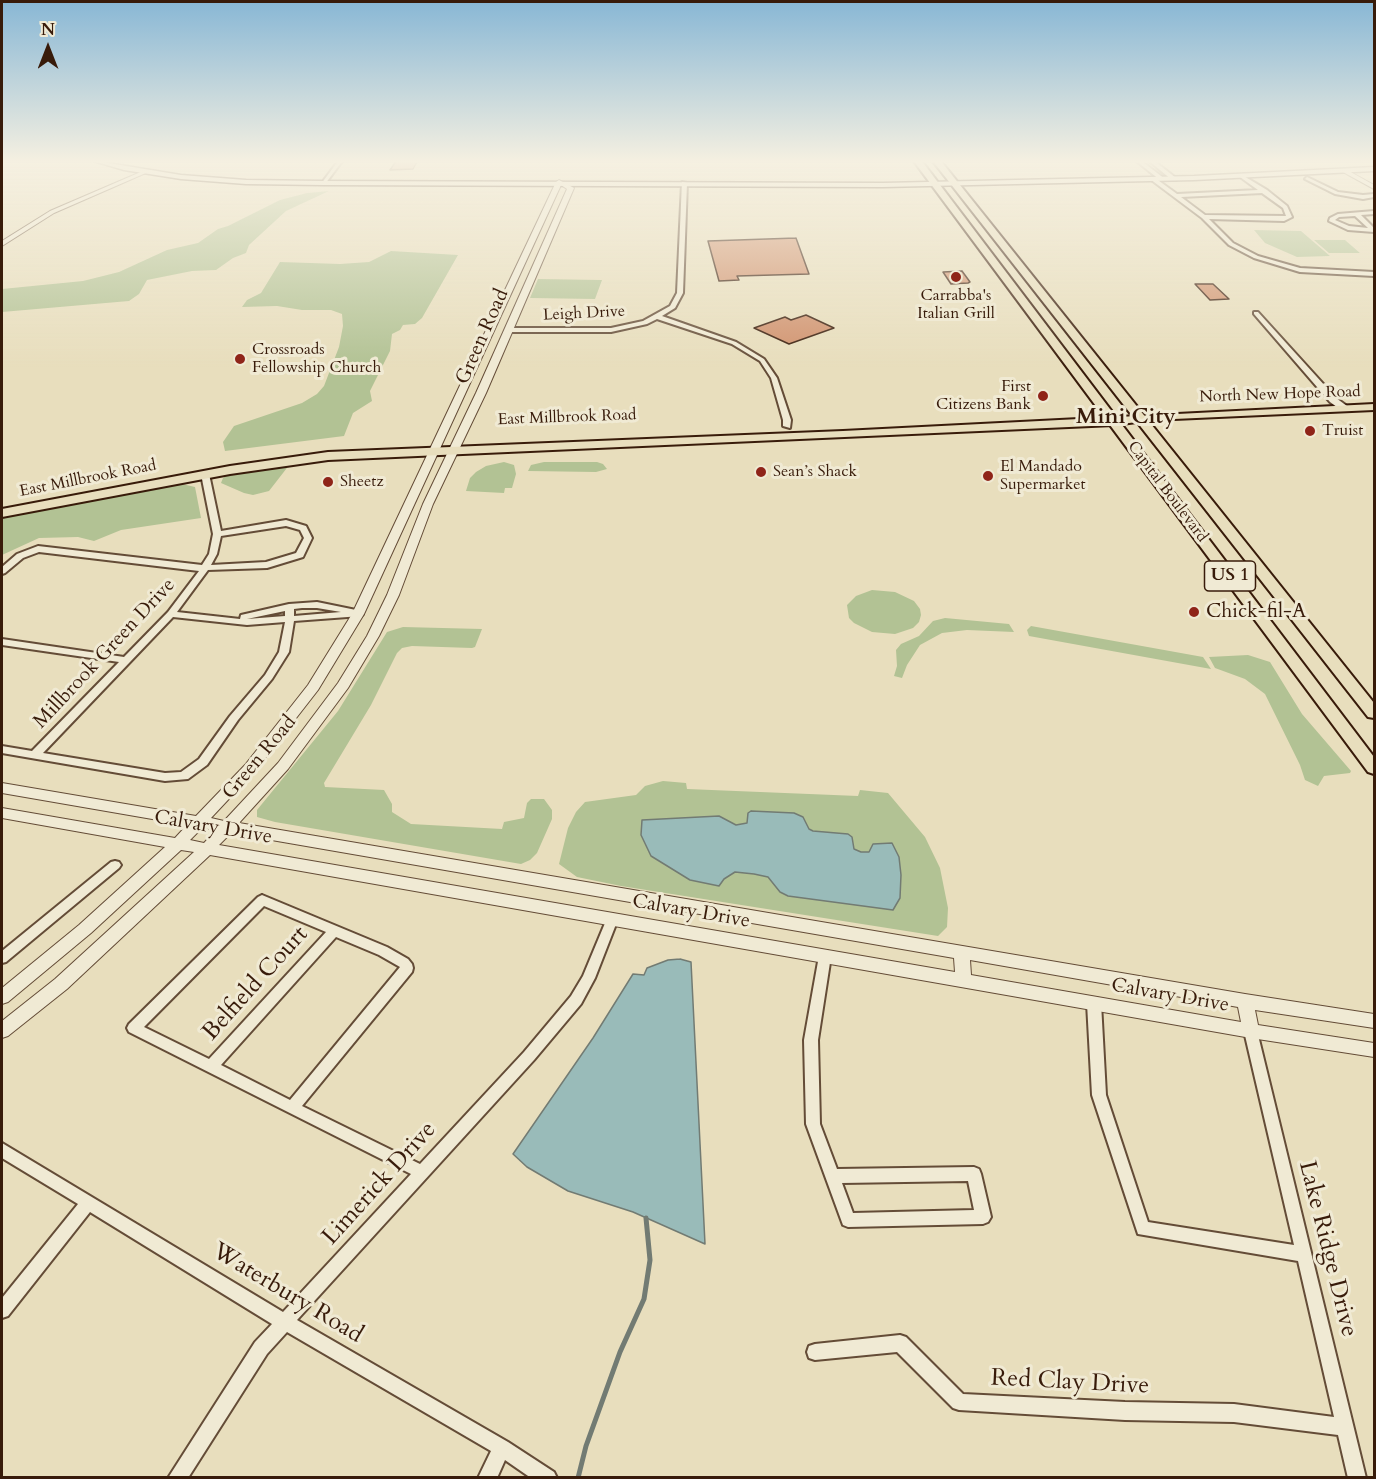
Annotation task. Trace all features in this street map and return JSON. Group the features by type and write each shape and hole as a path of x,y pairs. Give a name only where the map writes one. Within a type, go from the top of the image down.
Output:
{"main road":[{"name":"Capital Boulevard","path":"969,229 1374,768"},
{"name":"Capital Boulevard","path":"992,229 1144,417 1374,712"},
{"name":"North New Hope Road","path":"1111,417 1374,407"},
{"path":"789,431 828,424 1111,417"},
{"name":"East Millbrook Road","path":"2,513 205,474 311,458 437,446 1111,417"},
{"name":"East Millbrook Road","path":"456,445 701,441 789,431"},
{"name":"East Millbrook Road","path":"2,501 283,450 330,445 437,446"}],"street":[{"path":"2,244 25,229"},
{"name":"Green Road","path":"2,997 85,929 179,843 250,768 294,713 330,662 358,614 537,229"},
{"name":"Green Road","path":"2,1031 70,976 208,848 283,766 326,710 359,660 382,617 428,504 553,229"},
{"name":"Leigh Drive","path":"509,330 605,330 632,326 658,317 673,307 679,297 683,229"},
{"path":"1216,229 1231,244 1275,264 1304,270 1374,274"},
{"path":"530,245 546,245"},
{"path":"521,263 538,264"},
{"path":"1256,313 1335,402 1344,408"},
{"path":"658,317 734,343 762,360 774,378 789,431"},
{"path":"490,330 509,330"},
{"name":"Millbrook Green Drive","path":"35,755 171,614 205,568 213,554 217,534 205,474"},
{"path":"410,503 428,504"},
{"path":"2,571 27,552 44,549 174,566 205,568 267,565 300,555 308,537 303,528 286,523 217,534"},
{"path":"220,620 289,607 316,605 382,617"},
{"path":"2,750 165,777 184,776 204,762 284,651 290,619 289,607"},
{"path":"171,614 247,622 358,614"},
{"path":"2,642 125,660"},
{"name":"Calvary Drive","path":"2,788 1245,1001 1374,1021"},
{"name":"Calvary Drive","path":"2,813 1094,1004 1374,1050"},
{"path":"2,958 115,865"},
{"path":"292,1108 406,968 404,963 383,951 262,900 134,1028 292,1108 421,1172"},
{"name":"Limerick Drive","path":"177,1478 261,1348 529,1056 576,1000 589,978 612,919"},
{"name":"Belfield Court","path":"211,1067 334,931"},
{"path":"962,952 963,980"},
{"path":"825,956 812,1040 813,1124 848,1220 983,1217 974,1174 832,1176"},
{"path":"1245,1001 1251,1031"},
{"path":"1094,1004 1099,1095 1143,1230 1303,1254"},
{"name":"Lake Ridge Drive","path":"1251,1031 1357,1478"},
{"name":"Waterbury Road","path":"2,1150 285,1322 502,1448 548,1478"},
{"path":"2,1310 88,1203"},
{"name":"Red Clay Drive","path":"816,1352 900,1343 959,1402 1125,1411 1234,1413 1346,1427"},
{"path":"486,1478 502,1448"}],"green space":[{"path":"218,229 266,229 249,245 246,253 233,258 216,270 192,271 147,280 139,294 129,301 2,312 2,289 83,281 119,272 167,250 198,243"},
{"path":"1254,230 1301,231 1330,256 1297,257 1265,243"},
{"path":"1314,240 1345,240 1360,253 1329,253"},
{"path":"391,251 458,255 422,318 415,324 403,325 400,330 392,334 390,351 370,391 372,401 353,413 344,436 225,451 223,442 234,426 302,403 317,394 324,386 339,347 343,326 342,314 331,310 302,310 277,306 242,307 247,300 261,293 280,262 340,264 369,262"},
{"path":"538,279 602,280 595,299 530,298"},
{"path":"504,462 514,465 516,474 512,488 505,488 504,493 466,491 470,478 476,472 486,466"},
{"path":"544,462 597,462 603,464 607,469 596,472 528,471 531,465"},
{"path":"290,464 269,491 253,495 221,483 223,478 232,473"},
{"path":"182,484 195,487 201,518 121,530 94,541 78,537 39,538 2,555 2,518"},
{"path":"872,590 895,592 914,601 920,609 919,622 913,628 895,634 872,632 854,623 849,618 847,605 856,596"},
{"path":"945,618 1009,624 1014,632 967,630 942,633 920,645 907,665 902,678 894,676 897,666 896,650 901,644 919,636 933,621"},
{"path":"1031,626 1203,657 1211,669 1029,636 1027,630"},
{"path":"403,627 482,629 475,647 472,648 412,646 402,648 397,653 371,705 324,783 325,787 384,790 392,804 392,812 411,824 502,829 504,822 524,818 527,803 531,799 544,799 552,810 552,819 537,853 530,860 521,864 257,817 257,810 338,711 387,632"},
{"path":"1248,655 1270,662 1302,714 1351,771 1350,773 1324,776 1318,786 1305,780 1265,694 1245,679 1215,668 1209,657"},
{"path":"663,781 686,783 687,789 858,796 860,790 888,793 925,837 940,868 948,908 947,927 938,936 621,886 577,877 559,864 568,828 576,812 585,802 636,795 645,786"}],"water":[{"path":"751,811 794,813 803,817 809,829 813,831 848,834 852,837 854,849 861,852 869,852 873,844 892,843 899,857 901,875 900,898 893,910 788,896 780,892 768,877 754,874 735,872 724,879 719,886 690,880 651,856 641,835 642,820 719,816 736,825 747,823 748,813"},
{"path":"680,959 691,962 705,1244 633,1212 568,1191 527,1167 513,1154 593,1038 633,974 644,975 647,968 668,960"}],"building":[{"path":"796,238 809,274 737,276 739,280 719,281 708,241"},
{"name":"Carrabba's Italian Grill","path":"962,271 970,282 951,284 943,272"},
{"path":"1195,284 1213,284 1229,299 1210,300"},
{"path":"806,315 834,328 789,344 754,328 785,317 791,320"}],"waterway":[{"path":"578,1478 586,1446 620,1352 644,1299 650,1260 646,1218"}],"place":[{"name":"Carrabba's Italian Grill","path":"956,277"},
{"name":"Crossroads Fellowship Church","path":"240,359"},
{"name":"First Citizens Bank","path":"1043,396"},
{"name":"Truist","path":"1310,431"},
{"name":"Sean’s Shack","path":"761,472"},
{"name":"El Mandado Supermarket","path":"988,476"},
{"name":"Sheetz","path":"328,482"},
{"name":"Chick-fil-A","path":"1194,612"}],"district":[{"name":"Mini City","path":"1126,418"}]}
